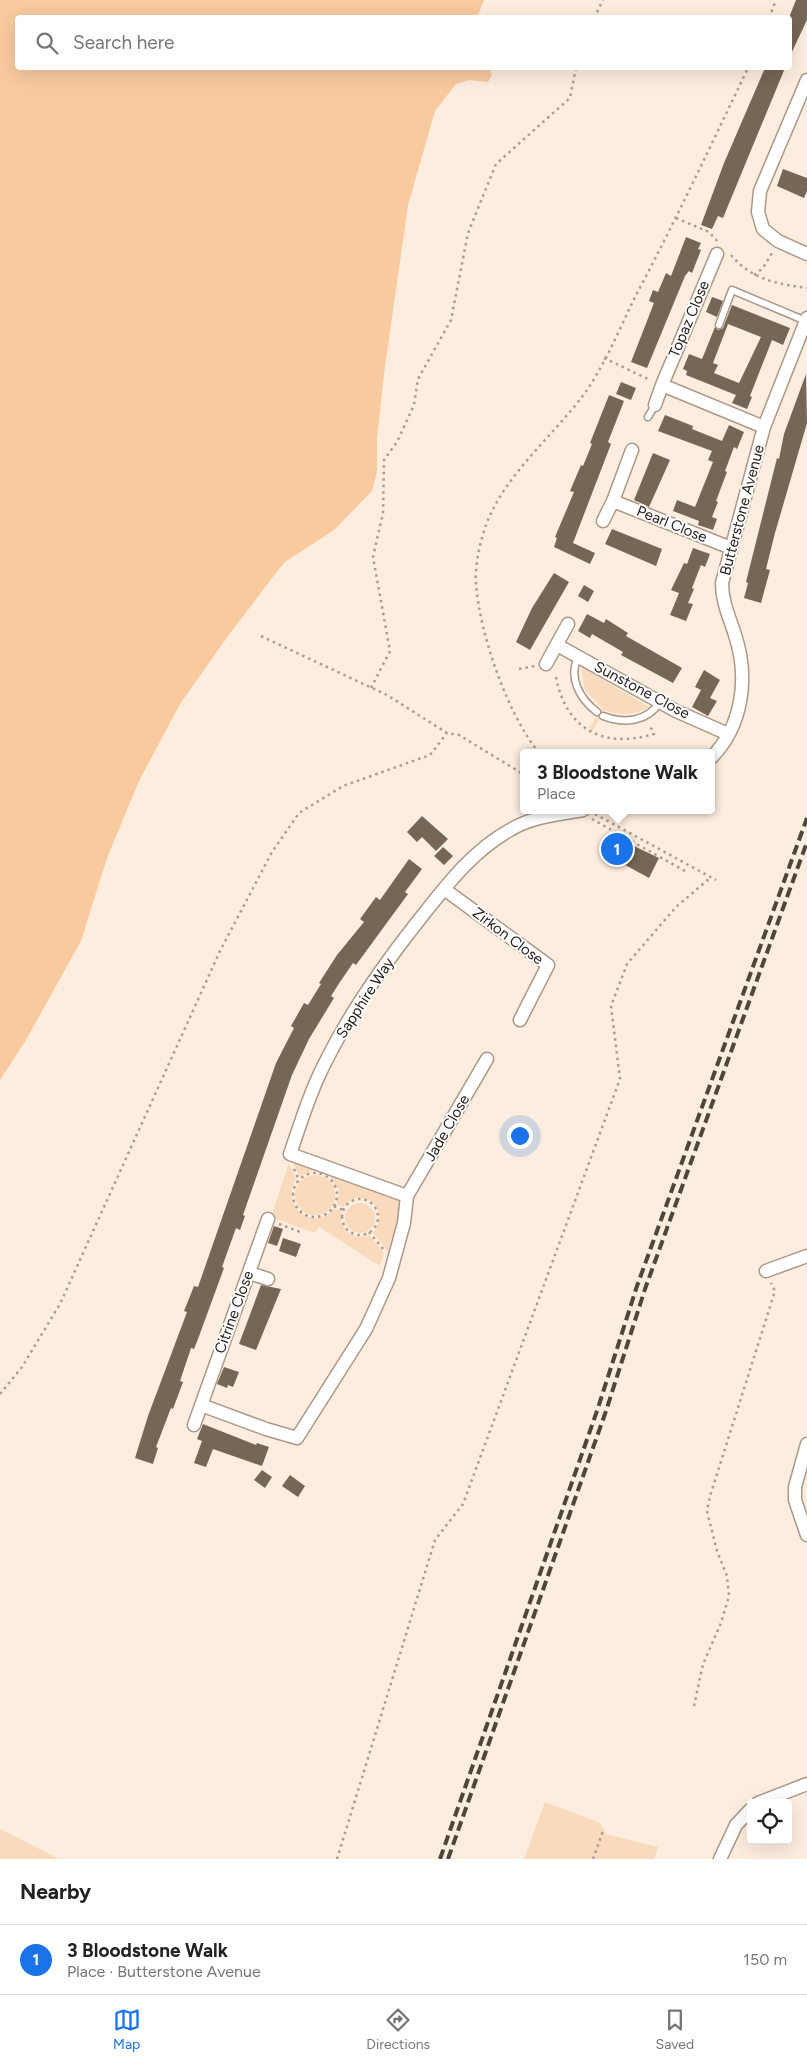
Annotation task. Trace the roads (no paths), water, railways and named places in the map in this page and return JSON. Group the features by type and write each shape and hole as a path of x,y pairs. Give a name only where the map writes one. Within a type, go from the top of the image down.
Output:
{"street":[{"path":"807,80 760,191 758,212 763,229 778,241 807,254"},
{"name":"Topaz Close","path":"655,405 659,384 721,249"},
{"name":"Butterstone Avenue","path":"715,752 734,723 740,702 743,678 741,656 722,597 722,583 764,427 806,320"},
{"path":"659,384 764,427"},
{"path":"602,521 613,501 632,450"},
{"name":"Pearl Close","path":"613,501 731,548"},
{"path":"544,664 568,624"},
{"name":"Sunstone Close","path":"557,645 660,702 728,734"},
{"name":"Sapphire Way","path":"407,1196 290,1154 311,1094 346,1025 378,976 444,889 474,855 511,829 542,818 562,814"},
{"name":"Zirkon Close","path":"444,889 548,965 520,1020"},
{"name":"Jade Close","path":"407,1196 486,1059"},
{"path":"201,1405 266,1429 297,1438 350,1356 379,1302 400,1241 407,1196"},
{"name":"Citrine Close","path":"194,1425 268,1220"},
{"path":"766,1271 807,1256"},
{"path":"249,1273 268,1279"},
{"path":"807,1444 795,1487 795,1500 807,1535"},
{"path":"768,1799 807,1784"},
{"path":"720,1859 736,1825 747,1813"}],"lane":[{"path":"719,325 732,290 806,320"},
{"path":"648,417 655,405"},
{"path":"579,656 574,673 578,691 588,705 600,714 614,720 629,721 647,716 660,702"}],"railway":[{"path":"440,1859 598,1408 637,1286 807,818"},
{"path":"448,1859 606,1411 645,1289 807,842"}],"place":[{"name":"3 Bloodstone Walk","path":"617,849"}]}
